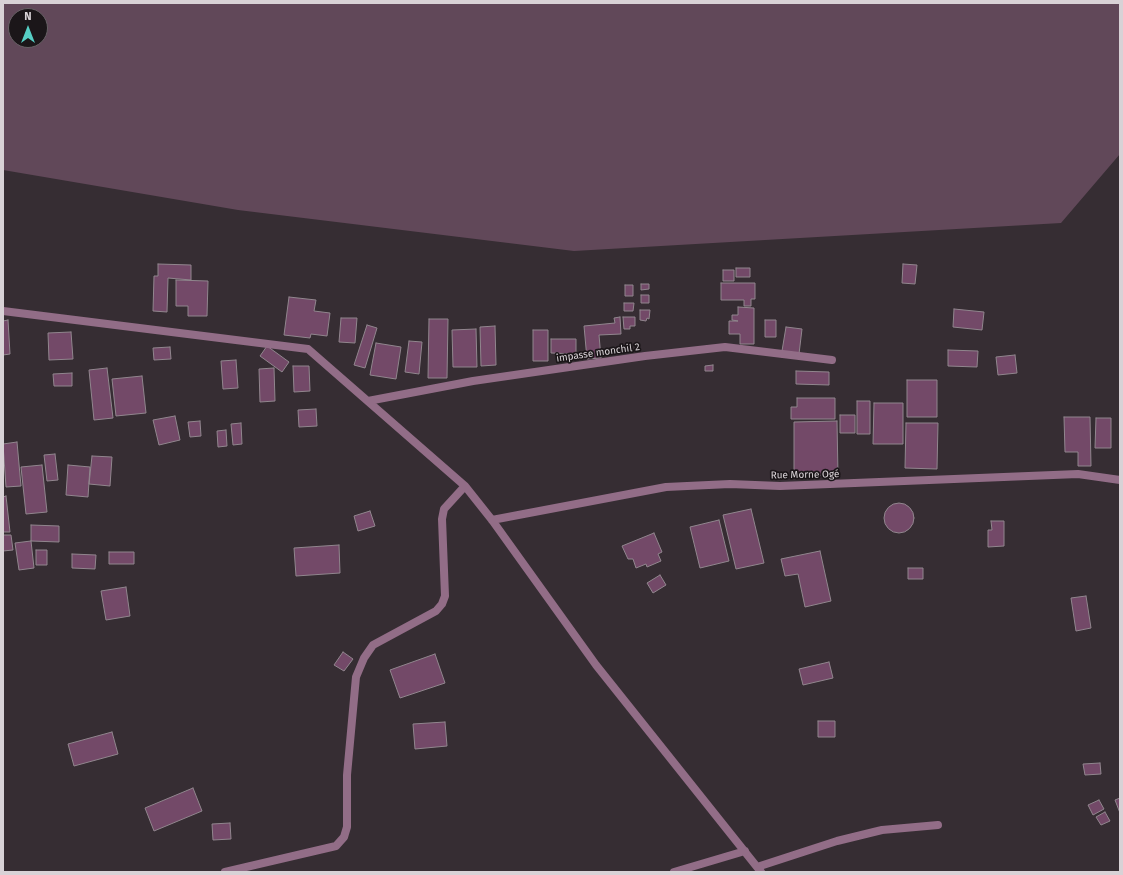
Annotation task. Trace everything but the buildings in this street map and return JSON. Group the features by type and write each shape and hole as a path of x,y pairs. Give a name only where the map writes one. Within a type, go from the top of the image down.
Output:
{"street":[{"path":"3,311 308,348 465,486 492,520 596,665 759,870 837,841 882,830 938,825"},
{"name":"impasse monchil 2","path":"368,401 473,381 645,356 725,347 832,360"},
{"name":"Rue Morne Ogé","path":"492,520 666,487 730,484 780,486 1078,474 1120,480"},
{"path":"225,872 336,846 344,836 347,827 347,775 356,677 364,658 373,645 436,611 442,604 445,596 442,519 444,509 465,486"},
{"path":"674,872 745,851"}],"shaded area":[{"path":"3,3 1120,3 1120,154 1061,223 574,251 238,210 3,170"}]}
